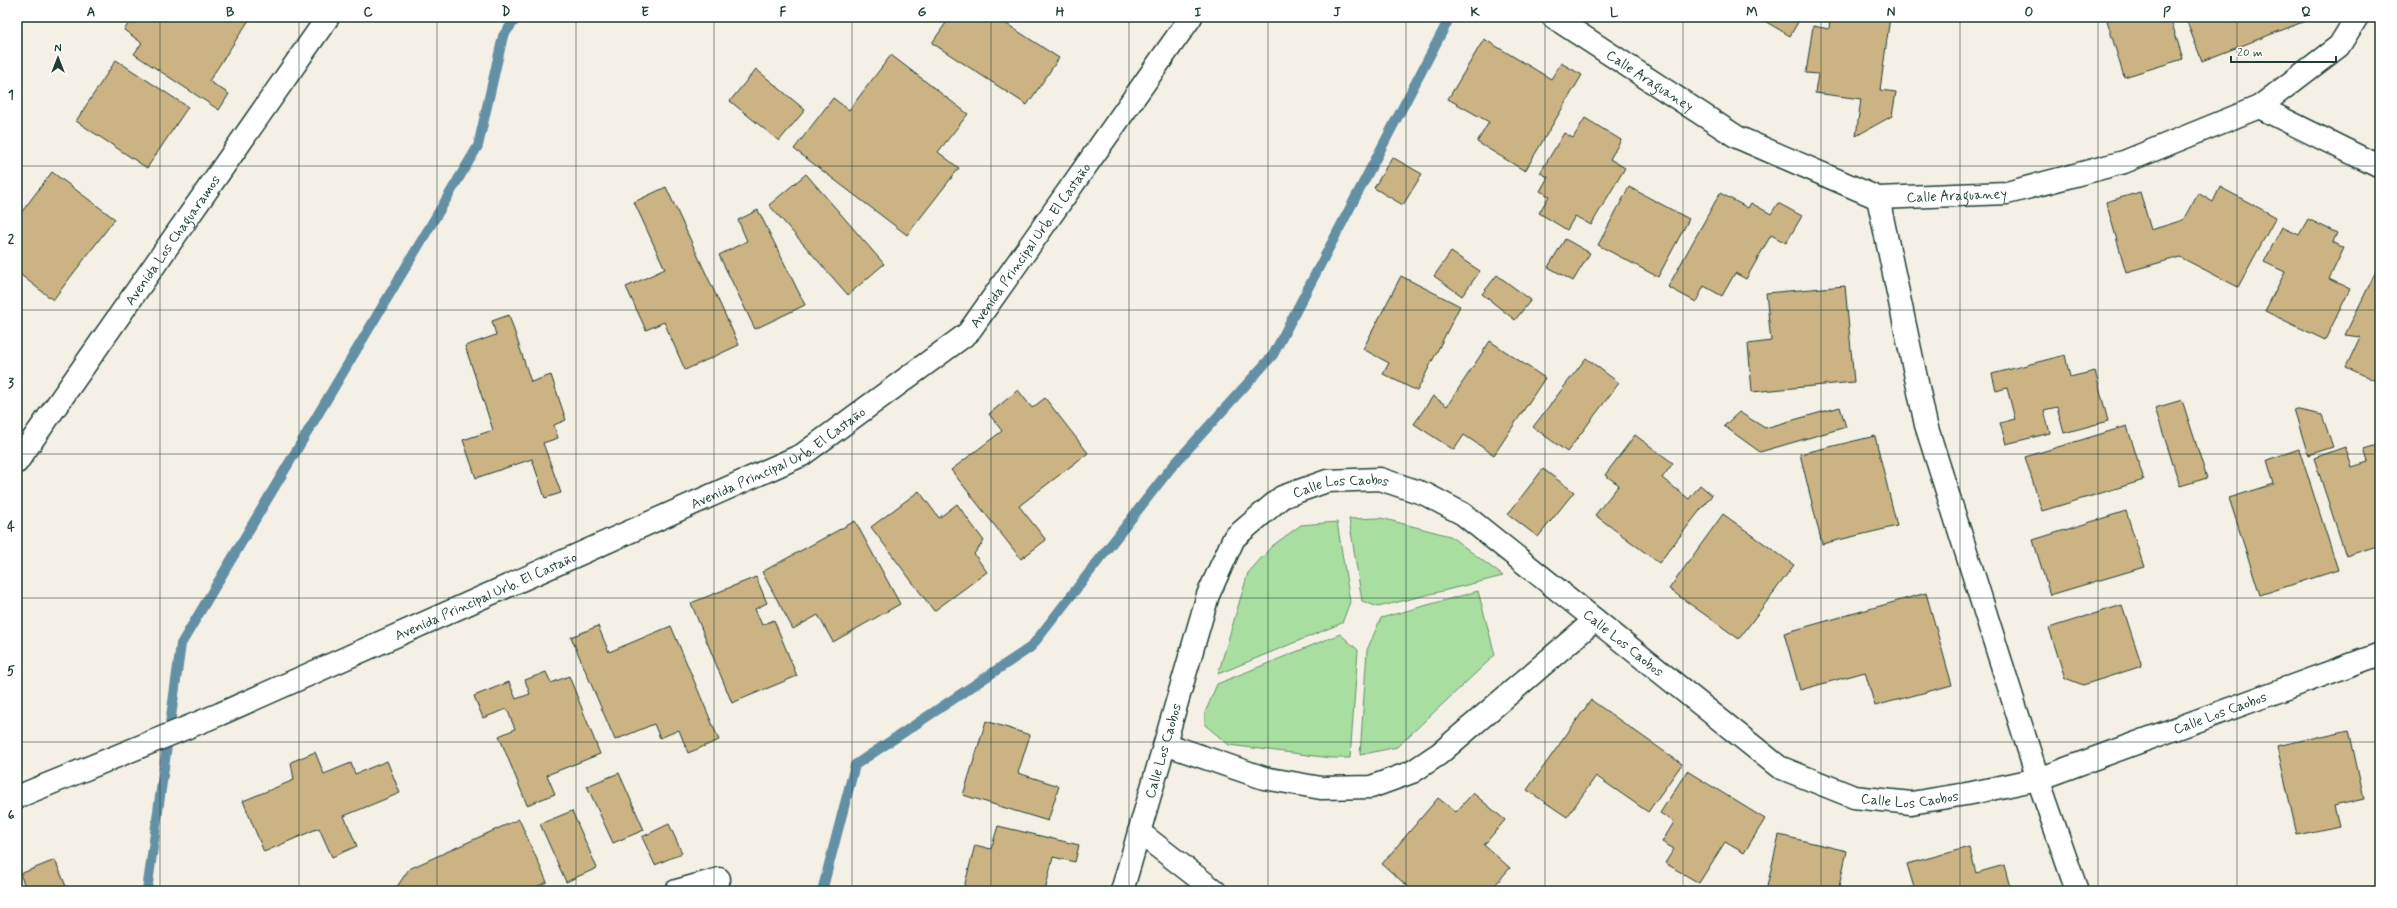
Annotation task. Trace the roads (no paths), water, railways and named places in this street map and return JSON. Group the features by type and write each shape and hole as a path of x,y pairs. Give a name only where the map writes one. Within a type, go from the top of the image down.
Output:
{"street":[{"name":"Avenida Los Chaguaramos","path":"17,462 328,17"},
{"name":"Avenida Principal Urb. El Castaño","path":"17,797 220,714 802,455 968,332 1191,17"},
{"name":"Calle Araguaney","path":"1553,17 1737,137 1878,198 2007,192 2124,162 2259,107 2339,46 2357,17"},
{"path":"2259,107 2380,167"},
{"path":"1878,198 1926,424 2038,779 2077,891"},
{"name":"Calle Los Caobos","path":"1122,891 1208,595 1234,538 1282,497 1327,481 1380,480 1431,497 1463,514 1779,767 1854,797 1911,803 1972,793 2038,779 2380,654"},
{"path":"1165,744 1264,778 1321,788 1371,787 1412,772 1440,754 1595,620"},
{"path":"1139,832 1215,891"},
{"path":"676,891 719,879"}],"waterway":[{"path":"147,891 181,644 478,146 503,36 517,17"},
{"path":"822,891 855,765 1031,647 1170,469 1273,355 1450,17"}]}
